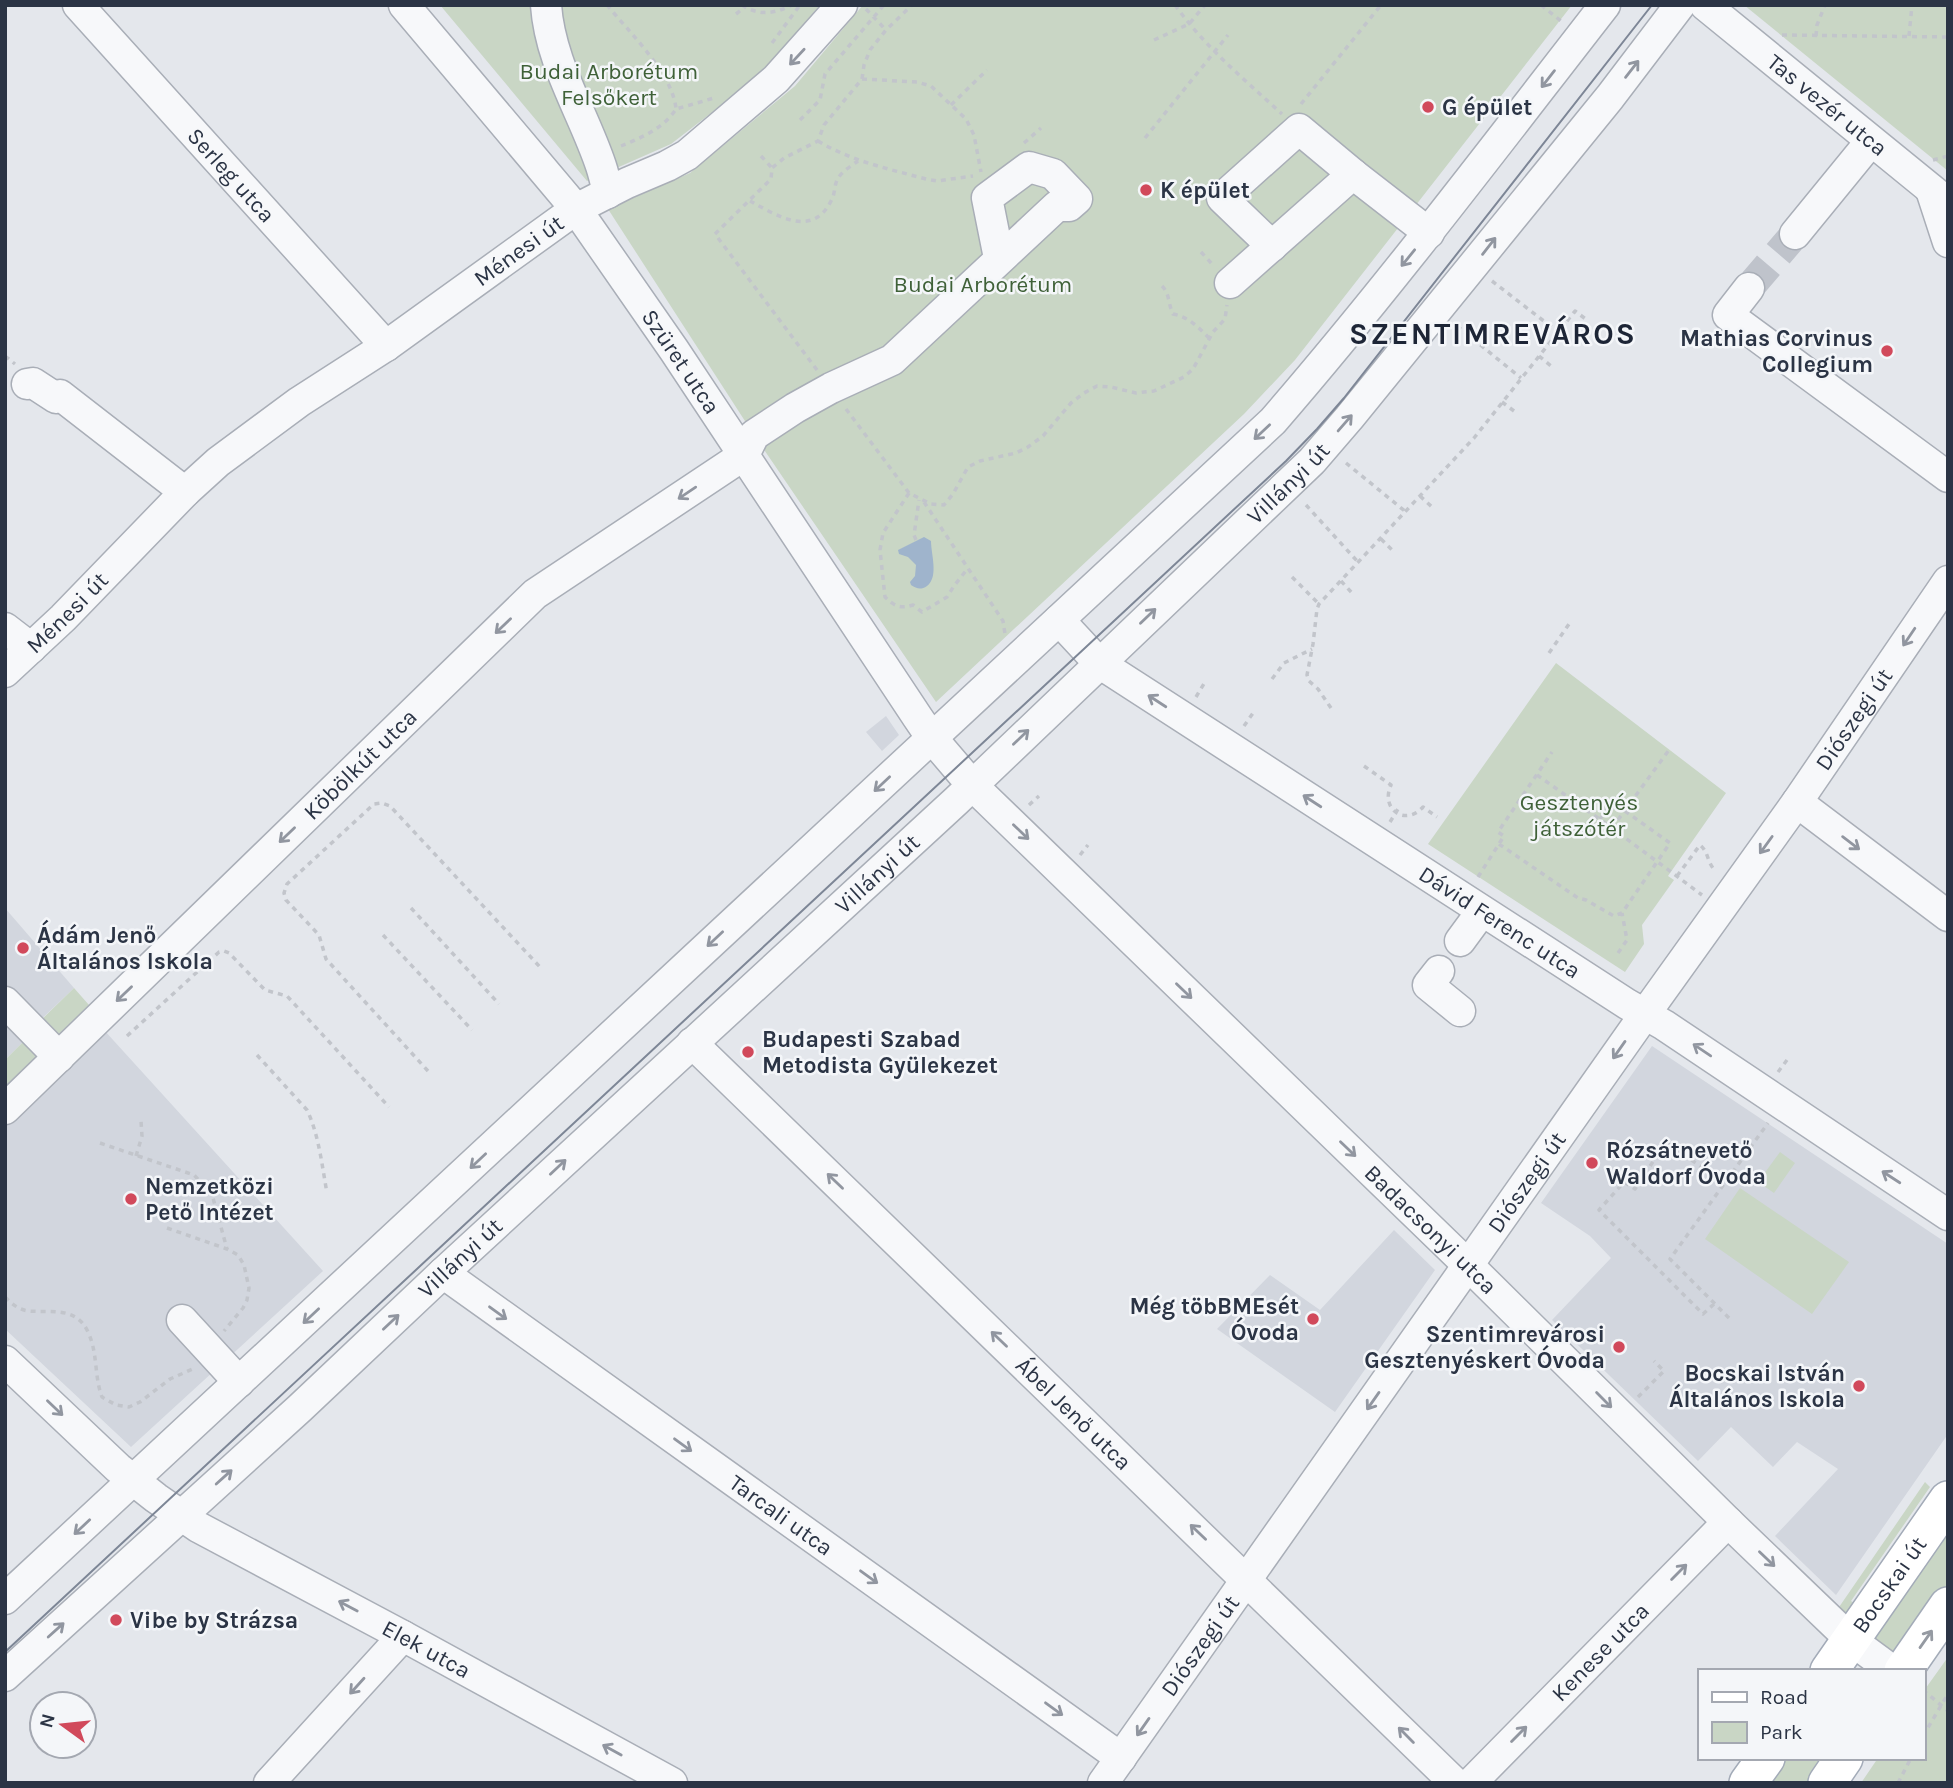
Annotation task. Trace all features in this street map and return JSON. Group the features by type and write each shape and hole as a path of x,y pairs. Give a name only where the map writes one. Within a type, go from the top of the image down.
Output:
{"main road":[{"name":"Bocskai út","path":"1830,1669 1948,1500"},
{"path":"1904,1669 1948,1606"},
{"path":"1748,1783 1765,1760"},
{"path":"1827,1783 1842,1760"}],"street":[{"name":"Serleg utca","path":"78,5 386,346"},
{"name":"Szüret utca","path":"404,5 576,209 674,349 931,737"},
{"path":"547,5 548,24 556,58 597,156 608,193"},
{"name":"Ménesi út","path":"5,672 63,618 185,492 218,462 299,402 386,346 576,209 687,155 776,79 842,5"},
{"path":"5,1599 1273,421 1429,233 1605,5"},
{"name":"Villányi út","path":"5,1676 290,1417 972,785 1312,461 1610,97 1680,5"},
{"name":"Tas vezér utca","path":"1705,5 1940,196"},
{"path":"1272,247 1222,198 1299,129 1429,233"},
{"path":"1796,234 1871,141"},
{"path":"744,456 754,435 795,408 892,360 1057,206 1069,206 1077,199 1053,174 1029,167 984,186 999,258"},
{"path":"1230,283 1353,174"},
{"path":"1940,196 1948,242"},
{"path":"1749,288 1728,315 1948,477"},
{"path":"27,384 33,383 56,398 60,395 185,492"},
{"name":"Köbölkút utca","path":"5,1109 536,594 744,456"},
{"name":"Diószegi út","path":"1103,1783 1797,802 1948,581"},
{"name":"Dávid Ferenc utca","path":"1059,620 1099,663 1627,1004 1664,1025 1948,1215"},
{"path":"5,628 32,648"},
{"name":"Badacsonyi utca","path":"931,737 972,785 1469,1266 1728,1522 1852,1640 1890,1669"},
{"path":"1797,802 1948,916"},
{"path":"1460,941 1482,911"},
{"path":"1439,971 1429,985 1460,1012"},
{"path":"5,1002 59,1057"},
{"name":"Ábel Jenő utca","path":"692,1043 1455,1783"},
{"name":"Tarcali utca","path":"443,1273 1121,1758"},
{"path":"182,1320 239,1382"},
{"name":"Elek utca","path":"5,1361 132,1480 198,1527 672,1783"},
{"name":"Kenese utca","path":"1471,1783 1728,1522"},
{"path":"269,1783 403,1636"}],"path":[{"path":"597,156 645,136 670,118 676,109 675,98 663,74 607,5"},
{"path":"736,14 743,6 755,12 769,13 792,5"},
{"path":"770,49 800,5"},
{"path":"863,5 886,30"},
{"path":"800,120 820,100 825,74 884,5"},
{"path":"912,5 870,50 862,79 824,125 818,141 784,158 772,168 771,179 715,234 909,494 924,502 944,505 968,467 1028,447 1043,436 1071,403 1097,386 1136,393 1162,388 1184,377 1193,369 1209,338 1225,319 1230,283"},
{"path":"1175,5 1215,53 1266,99"},
{"path":"1154,40 1189,24 1205,5"},
{"path":"1297,109 1381,5"},
{"path":"1541,5 1560,20"},
{"path":"1816,36 1817,25 1825,5"},
{"path":"1909,36 1912,5"},
{"path":"1145,138 1228,35"},
{"path":"1777,35 1948,37"},
{"path":"951,105 987,70"},
{"path":"818,141 859,160 937,181 984,186 974,135 966,119 930,86 917,82 862,79"},
{"path":"676,109 717,97"},
{"path":"1033,135 1040,142"},
{"path":"761,156 772,168"},
{"path":"1930,160 1948,156"},
{"path":"750,201 798,223 813,220 831,202 837,180 859,160"},
{"path":"1492,281 1558,332"},
{"path":"1162,286 1167,290 1168,303 1173,314 1194,323 1209,338"},
{"path":"1331,708 1307,675 1319,604 1474,438 1575,311 1587,320"},
{"path":"1457,326 1521,378"},
{"path":"1539,356 1551,366"},
{"path":"1502,402 1514,411"},
{"path":"1346,463 1406,512"},
{"path":"909,494 883,533 880,550 885,597 894,605 904,608 913,605 922,612 947,597 968,568"},
{"path":"1420,496 1432,507"},
{"path":"916,540 914,534 919,500"},
{"path":"924,502 1003,621 1006,636"},
{"path":"1306,505 1358,562"},
{"path":"1381,539 1392,550"},
{"path":"1292,577 1319,604"},
{"path":"1341,581 1352,593"},
{"path":"1549,653 1569,624"},
{"path":"1272,679 1284,663 1312,649"},
{"path":"1196,697 1205,682"},
{"path":"1242,727 1252,713"},
{"path":"1612,828 1669,750"},
{"path":"1477,879 1504,836 1498,832 1552,752"},
{"path":"1364,766 1391,785 1388,801 1403,816 1412,816 1423,807 1437,817"},
{"path":"1537,775 1703,896"},
{"path":"1025,809 1039,796"},
{"path":"1499,844 1578,898 1614,916 1622,913 1670,844 1615,797 1600,819"},
{"path":"428,1071 326,959 319,936 286,900 284,893 287,884 374,804 382,803 390,806 540,967"},
{"path":"1390,822 1397,811"},
{"path":"1076,858 1088,845"},
{"path":"1677,876 1699,845 1706,850 1710,867 1719,874"},
{"path":"411,908 499,1004"},
{"path":"1618,953 1627,940 1622,913"},
{"path":"383,935 472,1030"},
{"path":"127,1036 219,952 224,951 265,990 287,996 389,1107"},
{"path":"257,1055 311,1117 327,1193"},
{"path":"1782,1066 1787,1060"},
{"path":"1728,1318 1670,1259 1782,1104"},
{"path":"136,1156 142,1136 141,1121"},
{"path":"1714,1304 1703,1314 1599,1210 1624,1182 1634,1189 1666,1142 1724,1183"},
{"path":"100,1143 194,1175 213,1198 227,1249"},
{"path":"5,1297 15,1307 28,1311 58,1311 80,1321 87,1329 91,1341 97,1383 102,1397 116,1405 129,1407 170,1379 207,1363 223,1332 243,1308 249,1288 244,1265 238,1255 167,1227"},
{"path":"1641,1393 1664,1371 1654,1361"},
{"path":"1925,1692 1948,1712"},
{"path":"1925,1733 1948,1694"},
{"path":"1898,1783 1910,1760"}],"shaded area":[{"path":"886,716 899,735 882,751 866,732"},
{"name":"Ádám Jenő Általános Iskola","path":"5,908 74,988 32,1028 28,1037 5,1060"},
{"name":"Nemzetközi Pető Intézet","path":"104,1030 323,1271 131,1447 5,1329 5,1127"},
{"path":"1652,1046 1948,1244 1948,1434 1836,1595 1775,1536 1838,1469 1797,1442 1773,1467 1731,1427 1698,1461 1552,1320 1611,1258 1590,1236 1541,1203"},
{"name":"Még töbBMEsét Óvoda","path":"1394,1230 1435,1270 1335,1412 1217,1329 1270,1275 1320,1310"}],"green space":[{"name":"Budai Arborétum Felsőkert","path":"440,5 820,5 771,62 728,100 671,144 587,181"},
{"name":"Budai Arborétum","path":"863,5 1572,5 1295,360 1244,414 936,702 754,435 608,209 690,173 795,86"},
{"path":"1744,5 1948,5 1948,171"},
{"name":"Gesztenyés játszótér","path":"1556,663 1726,793 1668,876 1674,880 1642,925 1644,944 1625,972 1428,844"},
{"path":"74,988 89,1005 56,1037 38,1023"},
{"path":"25,1040 37,1056 5,1087 5,1060"},
{"path":"1780,1152 1795,1163 1774,1193 1758,1182"},
{"path":"1740,1188 1849,1262 1812,1314 1705,1239"},
{"path":"1925,1482 1930,1487 1851,1601 1857,1605 1846,1613 1835,1613"},
{"path":"1948,1519 1948,1587 1911,1642 1895,1654 1874,1640 1873,1634"},
{"path":"1948,1657 1948,1783 1861,1783 1877,1760 1925,1760 1925,1689"},
{"path":"1780,1760 1830,1760 1815,1783 1764,1783"}],"water":[{"path":"924,537 931,541 934,571 931,582 919,588 910,582 915,576 916,565 908,557 899,554 898,550"}],"tunnel":[{"path":"1749,288 1795,234"}],"tram line":[{"path":"5,1652 1286,461 1344,398 1652,5"}],"place":[{"name":"G épület","path":"1428,107"},
{"name":"K épület","path":"1146,190"},
{"name":"Mathias Corvinus Collegium","path":"1887,351"},
{"name":"Ádám Jenő Általános Iskola","path":"23,948"},
{"name":"Budapesti Szabad Metodista Gyülekezet","path":"748,1052"},
{"name":"Rózsátnevető Waldorf Óvoda","path":"1592,1163"},
{"name":"Nemzetközi Pető Intézet","path":"131,1199"},
{"name":"Még töbBMEsét Óvoda","path":"1313,1319"},
{"name":"Szentimrevárosi Gesztenyéskert Óvoda","path":"1619,1347"},
{"name":"Bocskai István Általános Iskola","path":"1859,1386"},
{"name":"Vibe by Strázsa","path":"116,1620"}],"district":[{"name":"SZENTIMREVÁROS","path":"1493,334"}]}
